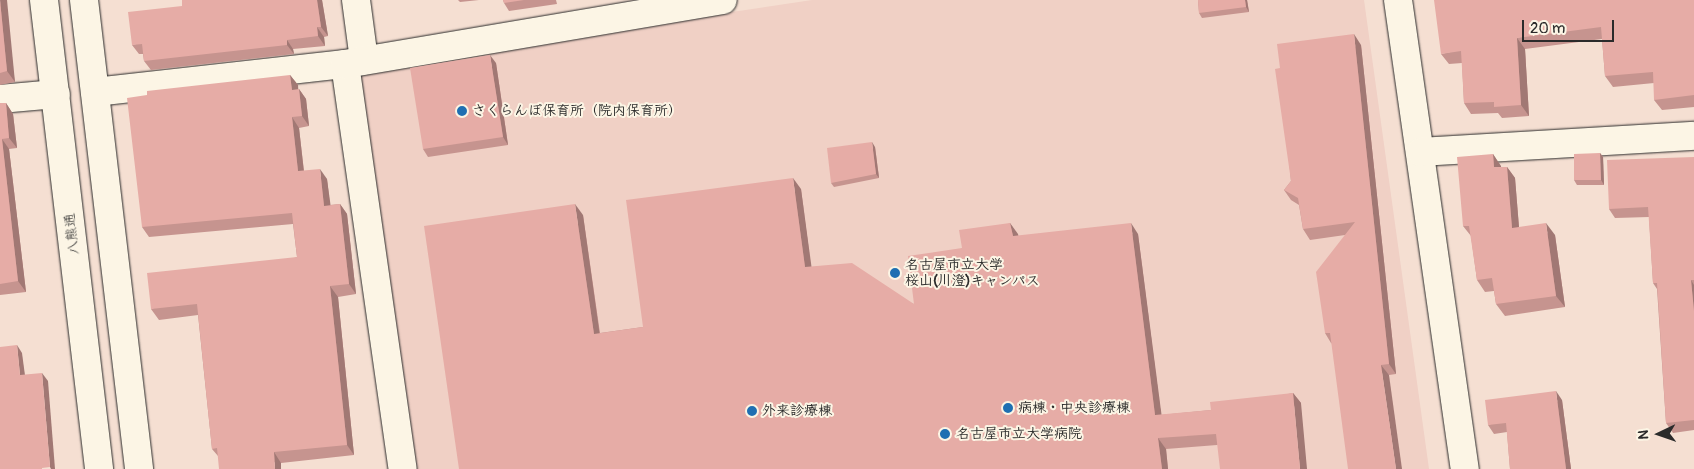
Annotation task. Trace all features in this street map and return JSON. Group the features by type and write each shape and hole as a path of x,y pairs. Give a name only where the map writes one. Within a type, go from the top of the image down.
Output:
{"street":[{"name":"八熊通","path":"44,0 99,469"},
{"path":"84,0 139,469"},
{"path":"356,0 355,62 403,469"},
{"path":"95,92 355,62 676,3 723,0"},
{"path":"1398,0 1465,469"},
{"path":"0,99 56,94"},
{"path":"1421,152 1694,136"}],"shaded area":[{"name":"名古屋市立大学 桜山(川澄)キャンパス","path":"812,0 1364,0 1429,469 417,469 360,76 368,66"}],"building":[{"path":"0,0 7,71 0,73"},
{"path":"182,0 317,0 321,27 317,27 318,36 287,40 287,45 144,61 142,44 132,45 128,12 182,6"},
{"path":"503,0 524,0 504,3"},
{"path":"1198,0 1245,0 1246,7 1199,13"},
{"path":"1434,0 1694,0 1694,95 1654,100 1653,72 1605,76 1601,27 1517,38 1521,105 1494,107 1494,102 1464,103 1461,51 1441,54"},
{"path":"1354,34 1389,364 1381,365 1396,469 1348,469 1330,333 1325,333 1316,272 1355,222 1303,229 1298,198 1284,190 1291,181 1275,69 1280,68 1277,44"},
{"name":"さくらんぼ保育所（院内保育所）","path":"490,55 503,137 423,149 410,68"},
{"path":"290,75 292,90 299,89 302,116 292,117 298,171 320,169 324,206 340,204 349,284 330,286 347,445 274,452 275,469 219,469 217,448 212,449 197,304 151,309 147,273 297,257 292,213 142,227 127,98 147,95 147,91"},
{"path":"0,103 6,103 9,138 2,139 18,281 0,284"},
{"path":"872,142 876,174 831,183 827,148"},
{"path":"1600,153 1601,180 1574,180 1574,154"},
{"path":"1493,154 1494,167 1507,167 1512,228 1546,223 1556,296 1496,304 1492,278 1477,280 1469,226 1463,226 1457,157"},
{"path":"1694,157 1694,280 1691,280 1694,311 1694,420 1666,423 1657,283 1653,283 1648,207 1609,209 1607,160"},
{"path":"793,178 805,267 852,263 914,304 908,256 962,248 959,230 1010,223 1013,236 1131,223 1155,415 1211,410 1210,402 1293,393 1300,469 1220,469 1216,434 1158,438 1162,469 459,469 424,226 575,204 594,334 643,327 626,200"},
{"path":"17,345 20,375 42,373 50,467 42,469 0,469 0,347"},
{"path":"1556,391 1566,469 1510,469 1506,423 1488,425 1485,400"}],"place":[{"name":"さくらんぼ保育所（院内保育所）","path":"462,111"},
{"name":"名古屋市立大学 桜山(川澄)キャンパス","path":"895,273"},
{"name":"病棟・中央診療棟","path":"1008,408"},
{"name":"外来診療棟","path":"752,411"},
{"name":"名古屋市立大学病院","path":"945,434"}]}
